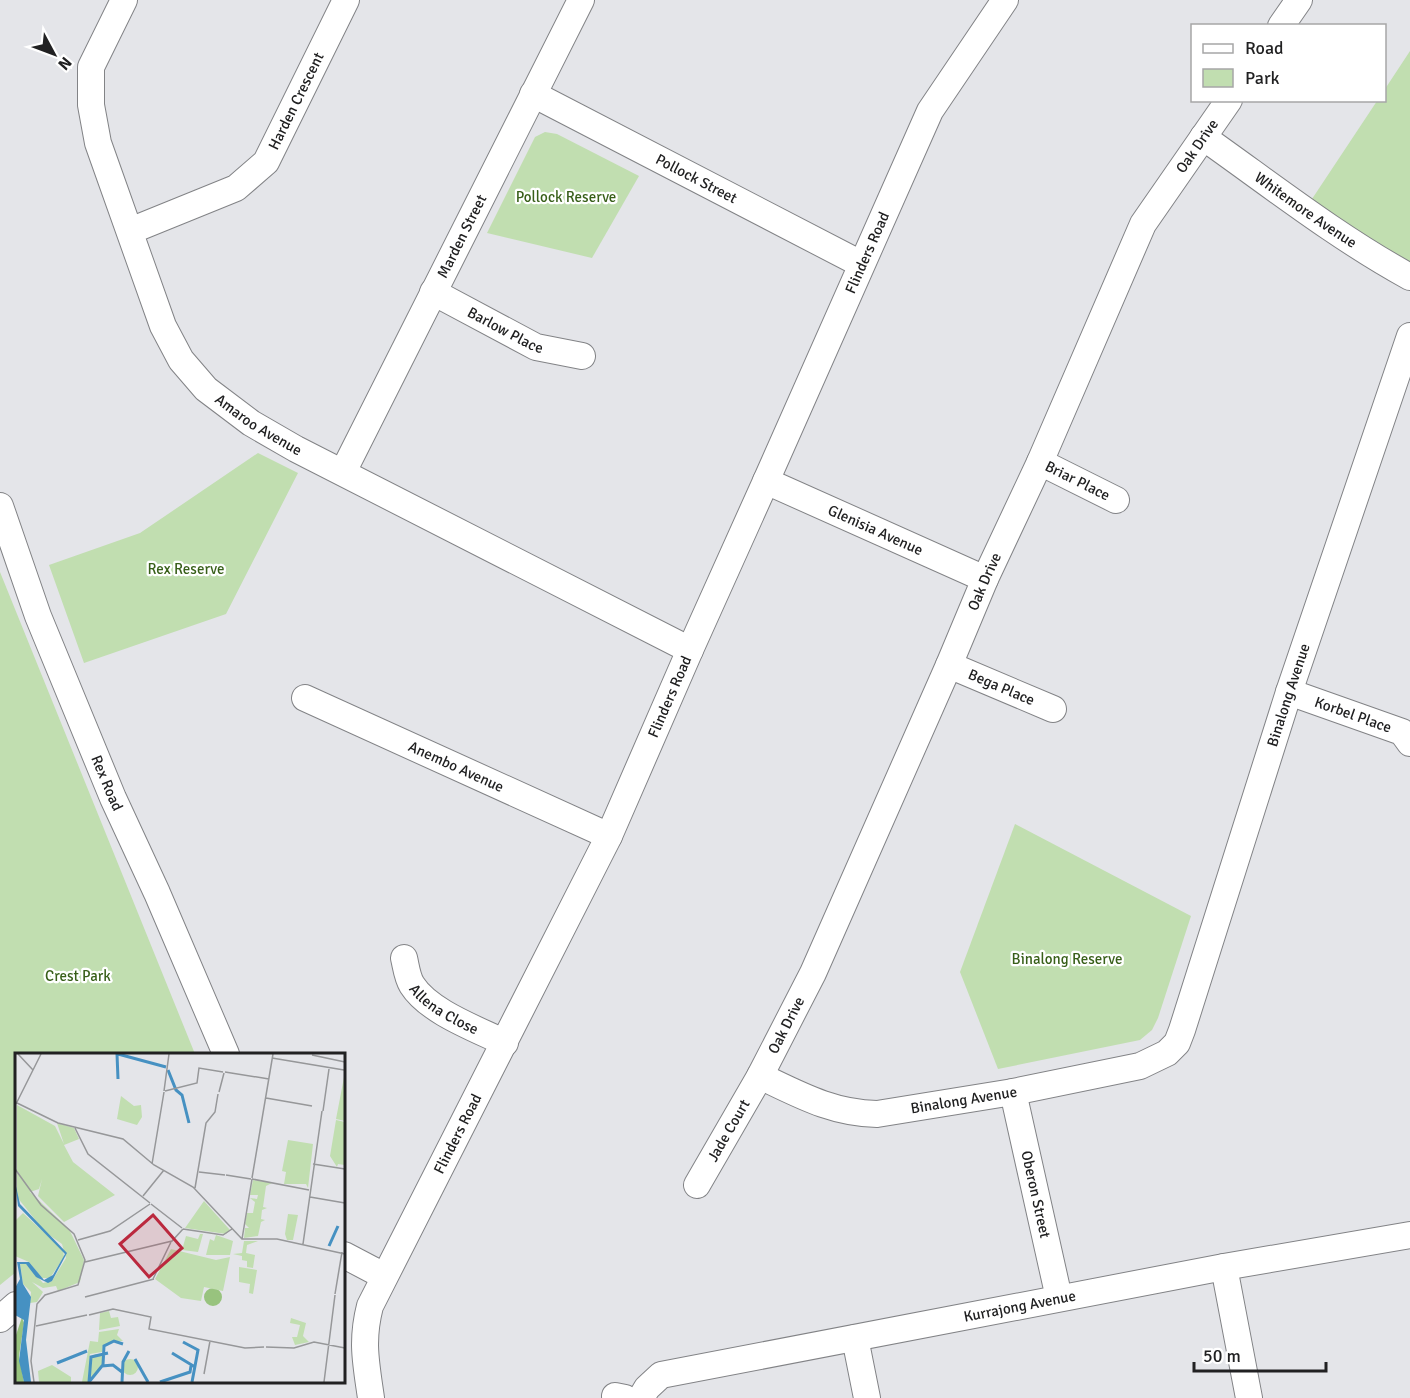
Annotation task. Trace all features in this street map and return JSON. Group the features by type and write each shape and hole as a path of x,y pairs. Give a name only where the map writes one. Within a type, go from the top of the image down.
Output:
{"street":[{"name":"Amaroo Avenue","path":"124,0 91,67 91,105 98,143 163,326 181,360 206,389 251,423 296,449 690,650"},
{"name":"Harden Crescent","path":"130,231 236,188 266,162 346,0"},
{"name":"Marden Street","path":"343,472 581,0"},
{"name":"Flinders Road","path":"371,1398 363,1346 370,1306 609,836 930,111 1005,0"},
{"path":"1282,24 1299,0"},
{"name":"Pollock Street","path":"533,94 861,264"},
{"name":"Oak Drive","path":"760,1076 813,973 1143,224 1228,102"},
{"name":"Whitemore Avenue","path":"1203,138 1347,238 1410,277"},
{"name":"Barlow Place","path":"433,292 536,347 582,356"},
{"name":"Binalong Avenue","path":"760,1076 827,1107 859,1114 876,1114 1013,1092 1174,1060 1177,1042 1289,692 1410,336"},
{"name":"Briar Place","path":"1040,462 1116,500"},
{"name":"Glenisia Avenue","path":"766,481 985,579"},
{"name":"Rex Road","path":"0,506 38,616 112,798 166,913 226,1053"},
{"name":"Bega Place","path":"949,665 1053,709"},
{"name":"Korbel Place","path":"1289,692 1402,732 1410,743"},
{"name":"Anembo Avenue","path":"305,698 609,836"},
{"name":"Allena Close","path":"404,958 411,983 421,996 440,1010 505,1043"},
{"name":"Jade Court","path":"697,1185 760,1076"},
{"name":"Oberon Street","path":"1013,1092 1059,1298"},
{"name":"Kurrajong Avenue","path":"641,1398 647,1388 661,1375 1224,1267 1410,1235"},
{"path":"345,1256 384,1276"},
{"path":"1224,1267 1249,1398"},
{"path":"0,1319 15,1306"},
{"path":"855,1338 867,1398"}],"green space":[{"path":"1410,51 1410,264 1310,202 1376,102 1386,102 1386,87"},
{"name":"Pollock Reserve","path":"545,132 557,134 639,176 592,258 487,233 535,137"},
{"name":"Rex Reserve","path":"258,453 298,473 226,614 84,663 49,565 140,533"},
{"name":"Crest Park","path":"0,572 195,1053 15,1053 15,1273 0,1285"},
{"name":"Binalong Reserve","path":"1015,824 1191,916 1158,1018 1152,1030 1140,1040 998,1069 960,972"}]}
